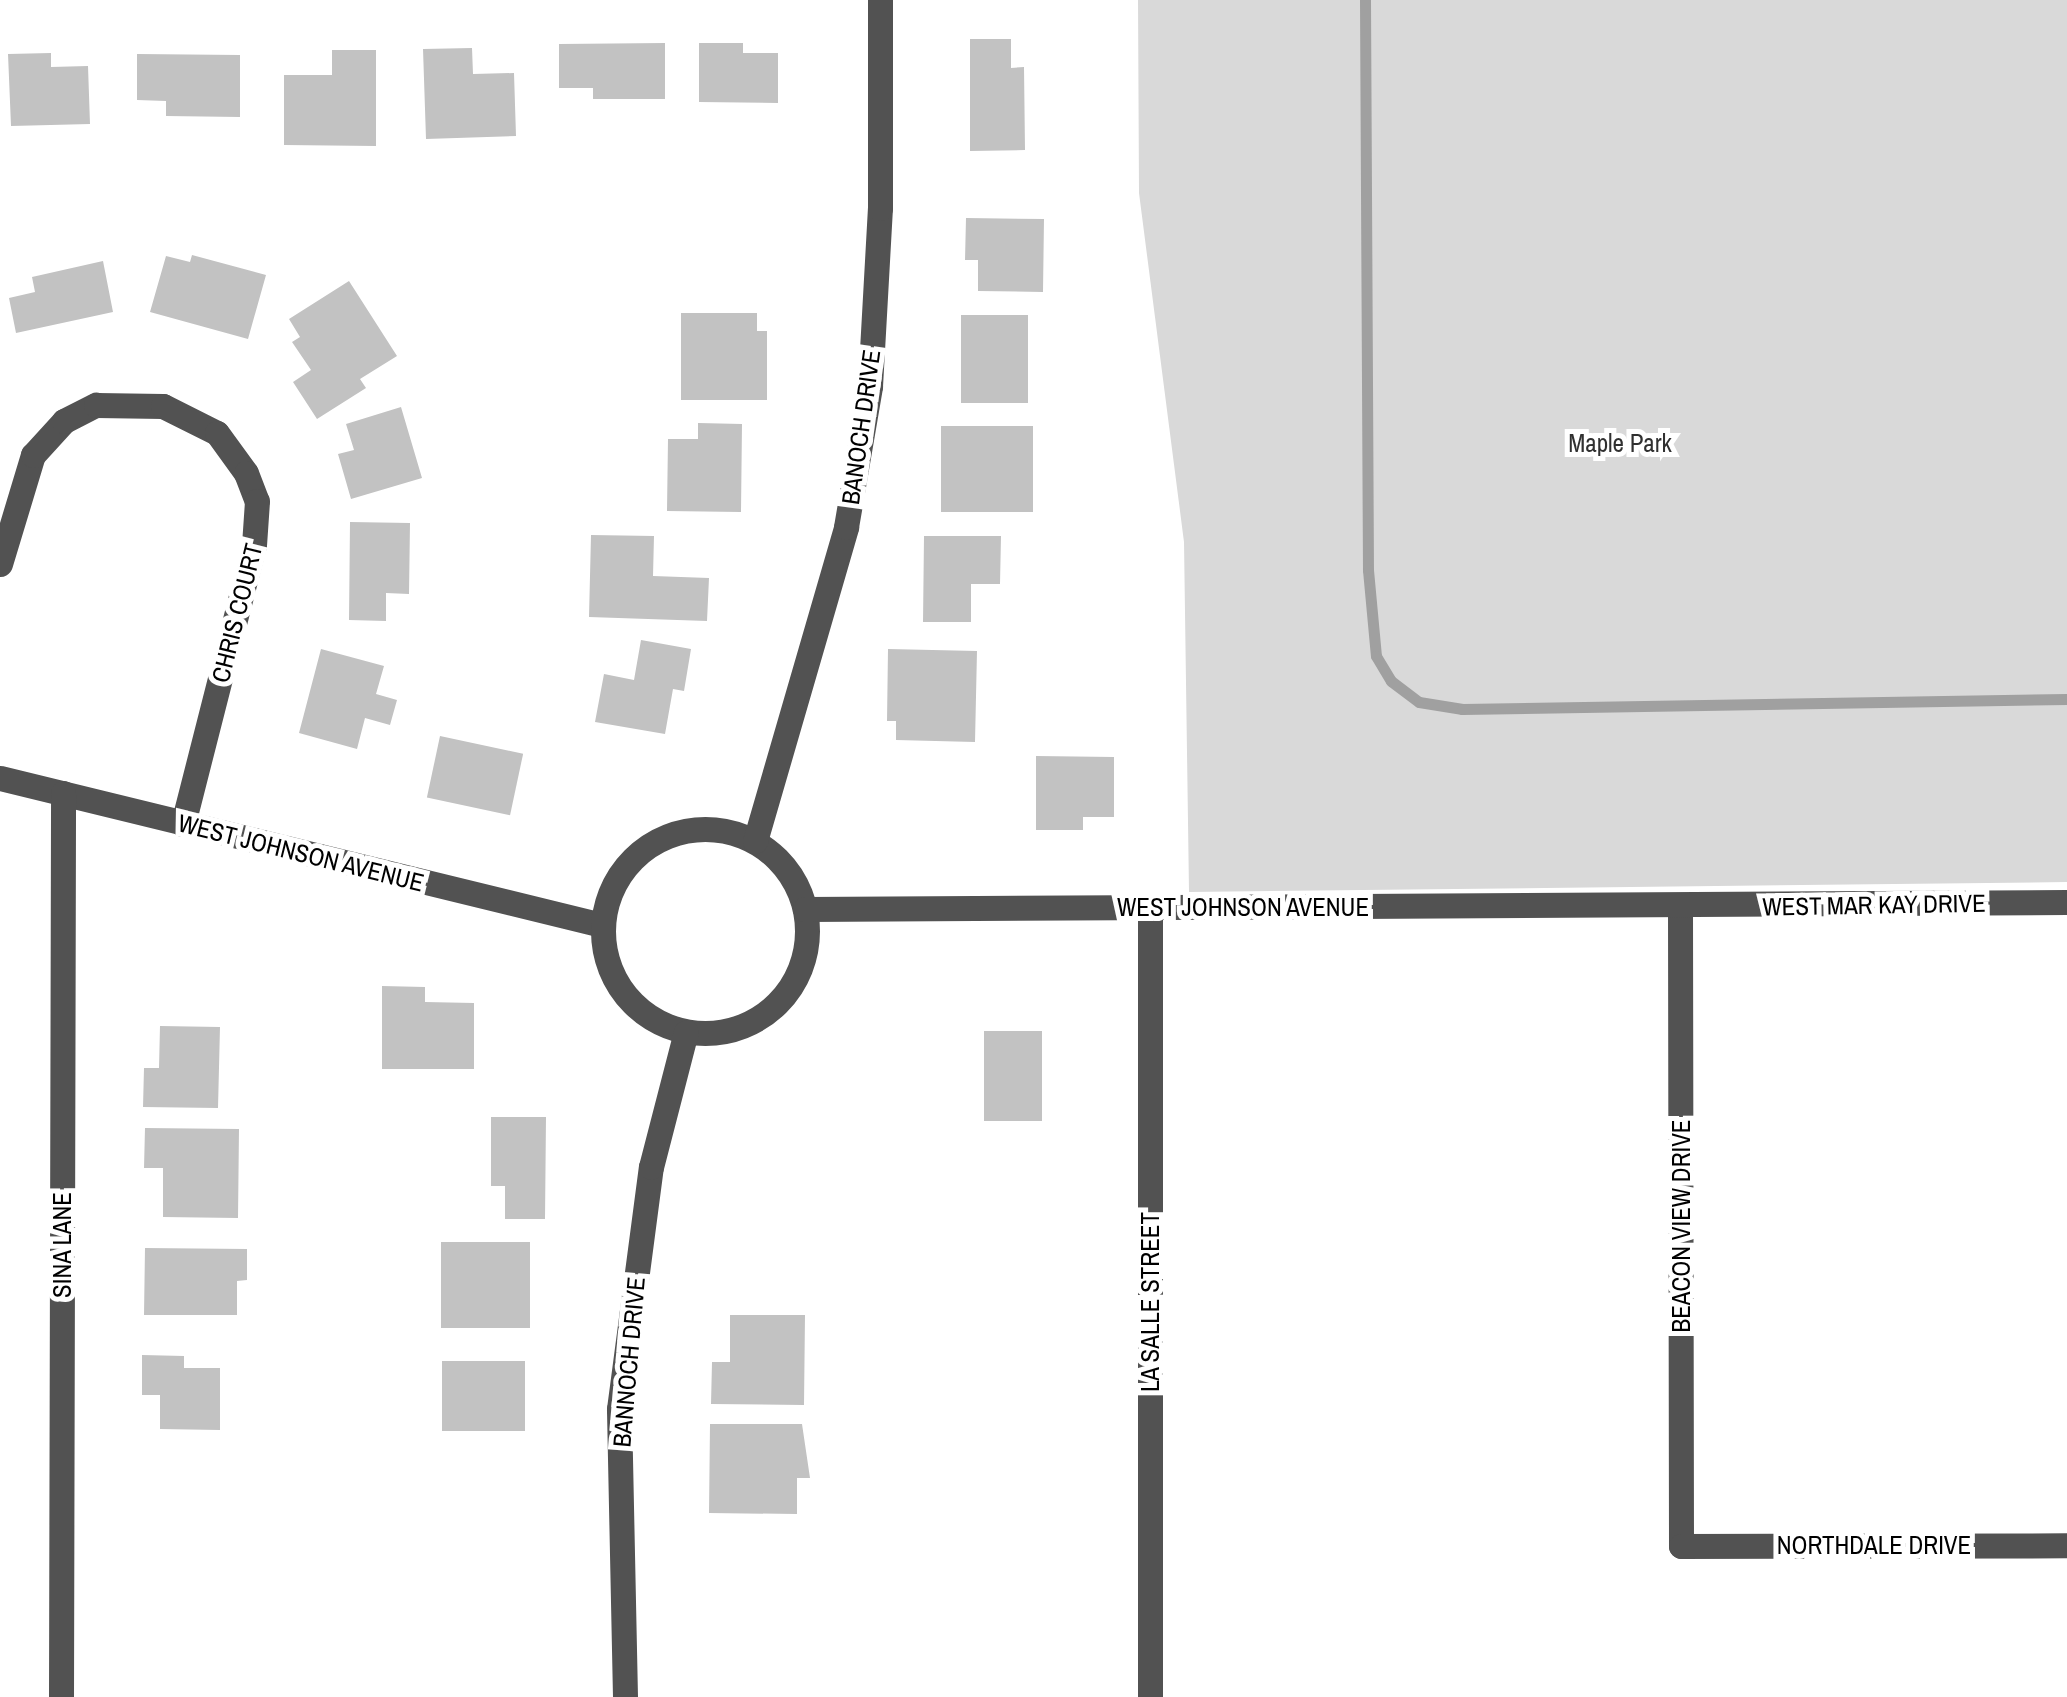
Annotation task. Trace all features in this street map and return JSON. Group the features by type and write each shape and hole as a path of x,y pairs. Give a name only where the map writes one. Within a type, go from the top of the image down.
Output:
{"street":[{"name":"BANOCH DRIVE","path":"755,841 846,527 870,386 880,208 880,0"},
{"name":"CHRIS COURT","path":"0,564 33,454 64,420 96,405 163,406 218,433 246,473 257,501 254,545 184,824"},
{"name":"WEST JOHNSON AVENUE","path":"0,778 602,925"},
{"name":"SINA LANE","path":"61,1697 62,793"},
{"path":"688,830 722,830 755,841 778,859 806,909 804,959 778,1002 736,1029 686,1032 647,1016 617,986 602,925 610,891 628,862 655,841 688,830"},
{"name":"WEST MAR KAY DRIVE","path":"1680,907 2067,902"},
{"name":"LA SALLE STREET","path":"1150,907 1150,1697"},
{"name":"WEST JOHNSON AVENUE","path":"806,909 1680,907"},
{"name":"BEACON VIEW DRIVE","path":"1680,907 1681,1546"},
{"name":"BANNOCH DRIVE","path":"624,1697 619,1409 651,1167 686,1032"},
{"name":"NORTHDALE DRIVE","path":"1681,1546 2067,1545"}],"green space":[{"name":"Maple Park","path":"1138,0 2067,0 2067,882 1189,892 1184,542 1139,193"}],"building":[{"path":"970,39 1011,39 1011,68 1024,67 1025,150 970,151"},
{"path":"665,43 665,99 593,99 593,88 559,88 559,44"},
{"path":"699,43 743,43 743,53 778,53 778,103 699,102"},
{"path":"472,48 473,74 514,73 516,136 426,139 423,49"},
{"path":"332,50 376,50 376,146 284,145 284,75 332,75"},
{"path":"51,53 51,67 88,66 90,124 11,126 8,54"},
{"path":"137,54 240,55 240,117 166,116 166,101 137,100"},
{"path":"966,218 1044,219 1043,292 978,291 978,260 965,260"},
{"path":"192,255 266,275 248,339 150,312 166,256 190,262"},
{"path":"103,261 113,312 16,333 9,298 35,292 32,277"},
{"path":"349,281 397,356 360,379 366,388 317,419 293,382 311,370 292,342 300,337 289,319"},
{"path":"681,313 757,313 757,331 767,331 767,400 681,400"},
{"path":"961,315 1028,315 1028,403 961,403"},
{"path":"401,407 422,478 351,499 338,454 354,450 346,424"},
{"path":"698,423 742,424 741,512 667,511 668,439 698,439"},
{"path":"941,426 1033,426 1033,512 941,512"},
{"path":"350,522 410,523 409,594 386,593 386,621 349,620"},
{"path":"591,535 654,536 653,576 709,578 707,621 589,617"},
{"path":"924,536 1001,536 1000,584 971,584 971,622 923,622"},
{"path":"641,640 691,649 684,691 673,689 665,734 595,722 604,674 634,680"},
{"path":"321,649 384,666 376,694 397,700 390,725 365,718 357,749 299,733"},
{"path":"888,649 977,651 975,742 896,740 896,721 887,721"},
{"path":"440,736 523,754 510,815 427,798"},
{"path":"1036,756 1114,757 1114,817 1083,817 1083,830 1036,830"},
{"path":"382,986 425,987 425,1002 474,1003 474,1069 382,1069"},
{"path":"160,1026 220,1027 218,1108 143,1107 144,1068 159,1068"},
{"path":"984,1031 1042,1031 1042,1121 984,1121"},
{"path":"491,1117 546,1117 545,1219 505,1219 505,1186 491,1186"},
{"path":"145,1128 239,1129 238,1218 163,1217 163,1168 144,1168"},
{"path":"441,1242 530,1242 530,1328 441,1328"},
{"path":"145,1248 247,1249 247,1280 237,1281 237,1315 144,1315"},
{"path":"730,1315 805,1315 804,1405 711,1404 712,1362 730,1362"},
{"path":"142,1355 184,1356 184,1368 220,1368 220,1430 160,1429 160,1395 142,1395"},
{"path":"442,1361 525,1361 525,1431 442,1431"},
{"path":"710,1424 802,1424 810,1478 797,1478 797,1514 709,1513"}],"waterway":[{"path":"1365,0 1368,570 1376,656 1391,681 1419,702 1462,709 2067,699"}]}
